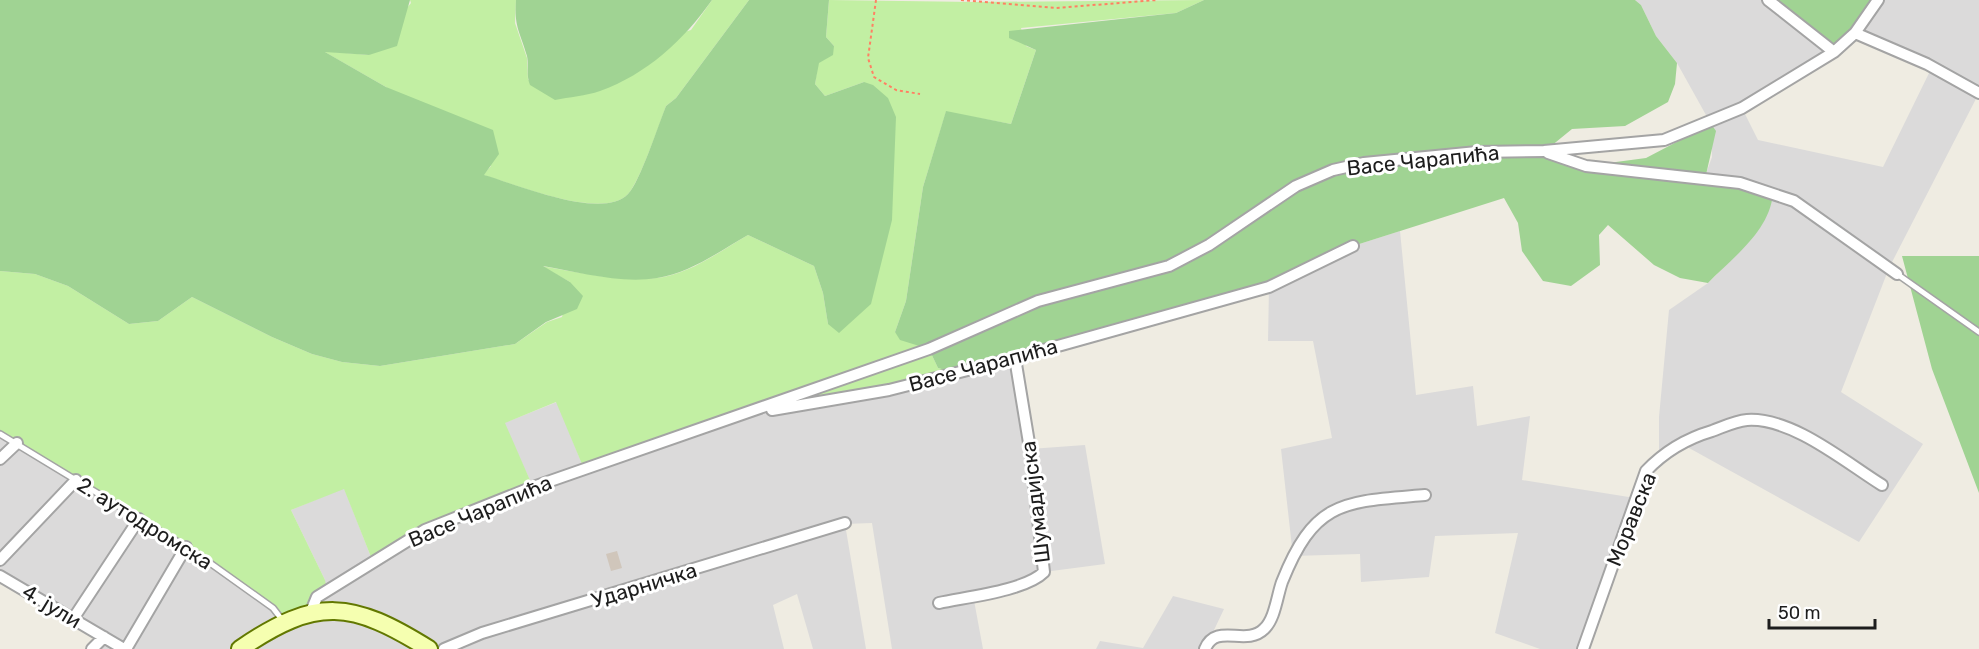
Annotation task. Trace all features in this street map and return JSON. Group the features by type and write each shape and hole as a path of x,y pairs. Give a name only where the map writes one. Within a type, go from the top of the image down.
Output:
{"main road":[{"path":"240,649 283,621 309,614 342,611 367,616 395,627 429,649"}],"street":[{"path":"1768,0 1834,52"},
{"name":"Васе Чарапића","path":"309,614 317,597 425,530 533,487 929,348 1038,301 1169,266 1209,245 1296,186 1333,170 1364,163 1477,152 1544,151 1664,140 1742,108 1834,52 1855,33 1878,0"},
{"path":"1855,33 1927,64 1979,93"},
{"path":"1544,151 1586,166 1740,183 1794,201 1897,274"},
{"name":"Васе Чарапића","path":"741,415 889,390 1015,358 1269,287 1353,246"},
{"name":"Шумадијска","path":"939,603 1018,585 1038,578 1044,572 1030,449 1015,358"},
{"name":"Моравска","path":"1582,649 1646,471 1659,457 1686,439 1745,420 1764,420 1784,425 1882,485"},
{"path":"0,459 17,443"},
{"path":"0,560 76,480"},
{"path":"1205,649 1208,640 1215,636 1252,637 1267,626 1293,556 1309,530 1325,514 1356,502 1425,495"},
{"path":"73,619 139,519"},
{"name":"Ударничка","path":"444,649 482,633 845,523"},
{"path":"125,649 186,547"},
{"name":"4. јули","path":"0,576 125,649"},
{"name":"4. јули","path":"92,649 104,637"}],"lane":[{"path":"1897,274 1979,332"},
{"name":"2. аутодромска","path":"0,434 186,547 273,608 283,621"}],"path":[{"path":"876,0 868,58 874,77 897,90 920,94"},
{"path":"961,0 1056,8 1157,0"}],"shaded area":[{"path":"1635,0 1768,0 1834,52 1742,108 1758,140 1883,167 1932,67 1855,33 1878,0 1979,0 1979,93 1889,268 1841,392 1923,444 1859,542 1680,443 1659,457 1659,417 1669,310 1708,283 1722,269 1704,179 1712,157 1711,124 1677,63 1656,36 1641,5"},
{"path":"1400,231 1416,395 1473,386 1477,426 1530,416 1522,480 1635,498 1583,649 1540,649 1495,633 1518,533 1435,536 1429,577 1361,582 1360,554 1293,556 1281,449 1332,438 1313,341 1268,341 1269,287 1353,246"},
{"path":"1015,358 1030,449 1085,445 1105,564 1044,572 973,595 983,649 892,649 872,523 845,524 866,649 813,649 797,594 773,605 784,649 92,649 104,638 4,579 0,585 0,434 325,580 291,510 344,488 373,562 533,487 504,423 557,402 584,469 742,415"},
{"path":"1173,596 1224,609 1205,649 1096,649 1100,641 1143,648"}],"green space":[{"path":"0,0 410,0 397,46 369,55 325,52 386,87 493,130 499,154 484,175 558,198 599,204 616,201 628,194 643,165 666,106 676,98 749,0 829,0 826,37 834,46 833,55 819,63 815,84 825,96 864,82 873,85 888,98 896,117 892,220 871,304 839,333 828,324 823,293 814,266 748,235 693,266 657,278 629,280 543,266 570,282 583,296 577,309 546,322 515,344 380,366 342,362 312,354 272,337 192,297 158,321 129,324 68,286 35,274 0,271"},
{"path":"410,0 516,0 515,23 527,58 528,80 691,30 712,0 749,0 676,98 666,106 633,188 616,201 599,204 558,198 483,175 491,166 386,87 323,51 369,55 411,3"},
{"path":"516,0 712,0 689,29 648,66 617,84 595,93 555,100 530,85 527,56 517,23"},
{"path":"829,0 974,2 1204,0 1176,13 1021,28 1026,46 1036,50 1011,124 946,112 923,187 906,301 895,332 929,349 938,368 956,373 742,415 584,469 556,402 505,423 533,487 425,530 373,562 344,489 291,510 325,580 327,590 310,614 283,621 279,615 196,553 0,434 0,271 35,274 68,286 129,324 158,321 192,297 272,337 312,354 342,362 380,366 515,344 547,322 562,317 570,282 541,266 613,278 656,278 692,267 748,235 814,266 823,293 828,324 864,82 825,96 815,84 818,63 834,46 826,37"},
{"path":"1204,0 1635,0 1641,5 1656,36 1677,63 1675,84 1668,102 1625,126 1572,129 1545,151 1586,166 1646,158 1711,124 1716,131 1705,179 1773,194 1770,208 1765,220 1748,243 1708,283 1680,278 1654,265 1608,225 1599,235 1600,265 1571,286 1543,281 1522,251 1518,223 1504,198 1353,246 1269,287 956,373 938,368 929,349 900,340 895,332 906,301 923,187 946,111 1011,124 1036,50 1009,38 1009,31 1176,13"},
{"path":"1768,0 1878,0 1834,52"},
{"path":"1902,256 1979,256 1979,493 1932,369"}],"building":[{"path":"617,551 622,568 611,571 606,554"}]}
